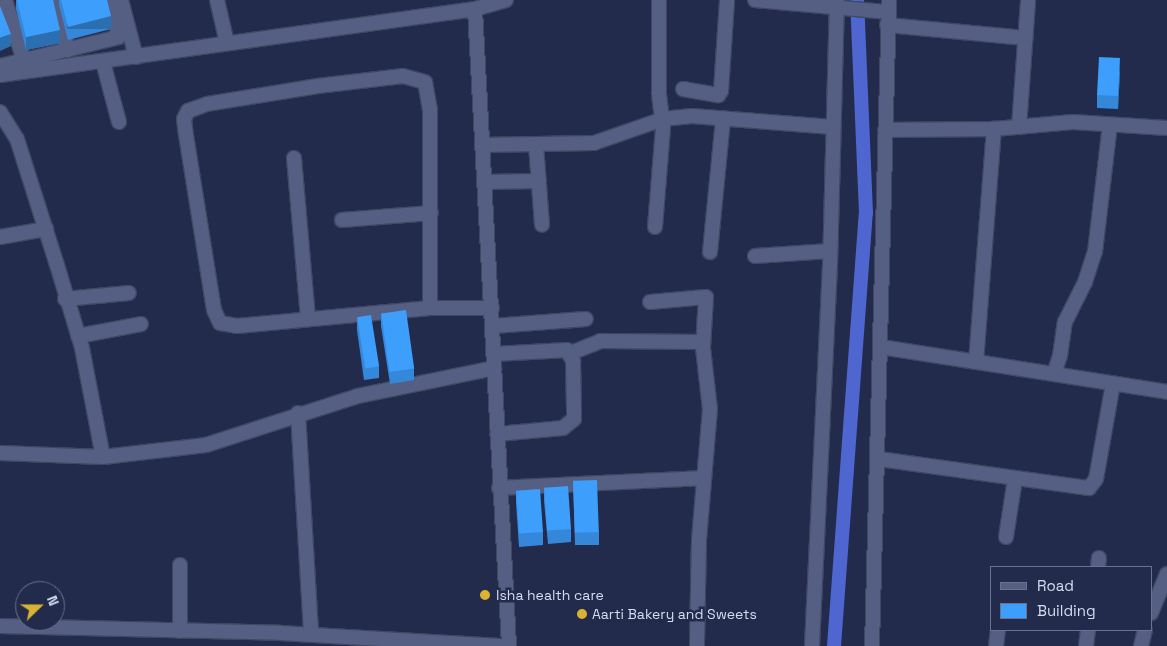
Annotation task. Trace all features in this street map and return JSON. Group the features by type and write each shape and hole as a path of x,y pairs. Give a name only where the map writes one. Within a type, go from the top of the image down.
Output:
{"street":[{"path":"5,0 24,61"},
{"path":"55,0 68,50"},
{"path":"0,66 119,37 110,0"},
{"path":"121,0 136,57"},
{"path":"217,0 226,43"},
{"path":"0,75 475,9 506,0"},
{"path":"655,227 663,119 658,92 659,0"},
{"path":"683,88 718,94 721,91 727,0"},
{"path":"755,0 839,4 1025,38"},
{"path":"1019,127 1028,0"},
{"path":"812,646 839,4"},
{"path":"475,9 493,326 499,488 509,646"},
{"path":"872,646 879,459 888,12"},
{"path":"103,62 119,122"},
{"path":"430,308 431,213 428,92 426,82 420,78 403,76 301,88 207,104 188,111 184,119 186,135 216,318 220,323 237,326 430,308 492,308"},
{"path":"0,112 17,139 78,336 103,457"},
{"path":"482,145 594,143 663,119 692,116 833,127"},
{"path":"710,252 723,119"},
{"path":"885,130 994,129 1073,122 1167,128"},
{"path":"1054,374 1060,356 1065,322 1085,282 1095,252 1110,125"},
{"path":"976,362 994,129"},
{"path":"536,145 542,225"},
{"path":"294,158 308,318"},
{"path":"484,182 539,181"},
{"path":"342,220 431,213"},
{"path":"0,237 46,229"},
{"path":"754,256 830,251"},
{"path":"65,299 129,293"},
{"path":"650,302 706,297 703,342 710,409 704,478 697,646"},
{"path":"493,326 586,320"},
{"path":"78,336 141,324"},
{"path":"571,353 600,341 703,342"},
{"path":"881,347 1167,392"},
{"path":"0,453 103,457 206,445 268,427 298,413 494,361 567,350 571,353"},
{"path":"497,434 553,430 570,424 574,419 571,353"},
{"path":"879,459 1084,488 1093,484 1113,384"},
{"path":"298,413 311,635"},
{"path":"499,488 704,478"},
{"path":"1006,537 1015,479"},
{"path":"180,565 180,630"},
{"path":"1152,611 1167,574"},
{"path":"0,626 311,635 500,646"},
{"path":"996,646 998,631"},
{"path":"1086,646 1088,631"},
{"path":"1141,646 1145,631"}],"building":[{"path":"17,0 53,0 60,30 26,37"},
{"path":"61,0 107,0 111,16 68,27"},
{"path":"0,6 11,34 0,38"},
{"path":"1099,57 1120,58 1118,96 1097,95"},
{"path":"406,310 414,368 389,372 381,313"},
{"path":"371,315 379,366 365,369 357,317"},
{"path":"597,480 599,532 575,533 573,481"},
{"path":"568,486 571,529 547,531 544,488"},
{"path":"540,489 543,532 519,534 516,491"}],"waterway":[{"path":"834,646 866,213 857,0"}],"place":[{"name":"Isha health care","path":"485,595"},
{"name":"Aarti Bakery and Sweets","path":"582,614"}]}
